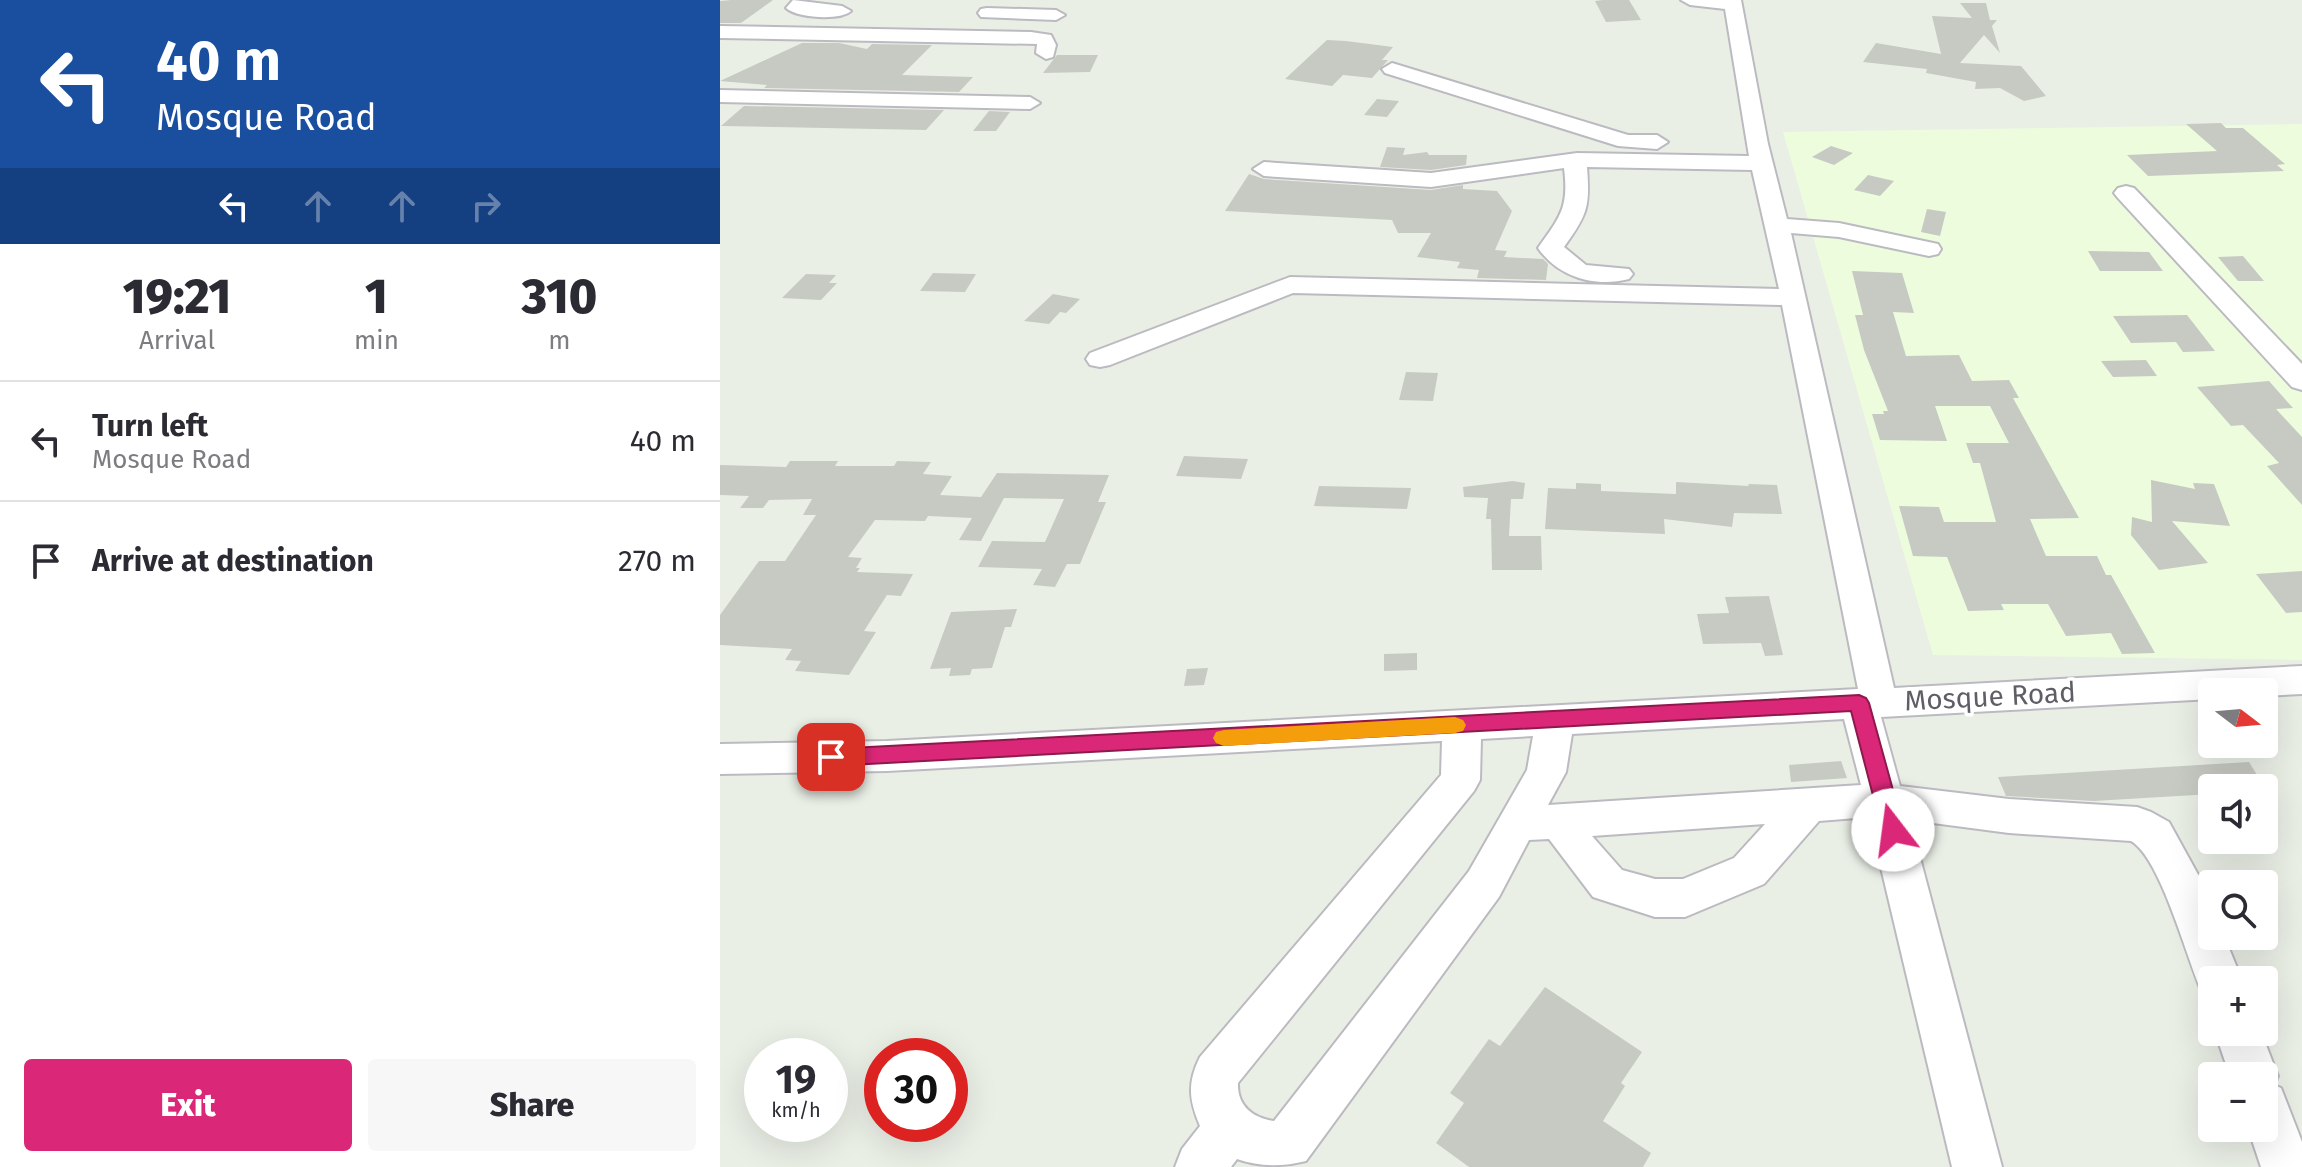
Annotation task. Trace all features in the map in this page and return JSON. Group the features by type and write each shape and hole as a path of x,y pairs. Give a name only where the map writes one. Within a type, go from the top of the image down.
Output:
{"street":[{"path":"803,0 795,8 865,11"},
{"path":"1690,0 1732,2 1760,154 1794,297 1885,800 1977,1167"},
{"path":"961,13 1056,15"},
{"path":"723,35 1031,38 1044,39 1046,53"},
{"path":"1392,69 1626,141 1760,154"},
{"path":"1398,96 1419,75"},
{"path":"720,96 1030,103"},
{"path":"1264,169 1431,180 1577,160 1760,154"},
{"path":"1577,160 1574,169 1579,192 1559,238 1550,248 1579,272 1617,275 1644,270"},
{"path":"2126,193 2302,381"},
{"path":"1775,225 1839,230 1929,249"},
{"path":"1100,359 1290,285 1794,297"},
{"name":"Mosque Road","path":"720,759 887,756 2302,680"},
{"path":"1200,1167 1254,1148 1288,1143 1474,896 1546,772 1555,719"},
{"path":"1254,1148 1217,1105 1214,1079 1228,1058 1460,780 1462,725"},
{"path":"1516,824 1885,800 2009,816 2137,824 2155,834 2186,893 2214,966"},
{"path":"1560,821 1579,850 1608,884 1655,898 1685,898 1749,871 1808,805"},
{"path":"2277,1142 2286,1167"}],"shaded area":[{"path":"2302,124 2302,660 1933,655 1783,132"}],"building":[{"path":"773,0 741,23 720,23 720,1"},
{"path":"1629,0 1641,20 1606,22 1595,1"},
{"path":"1960,3 1986,3 1990,20 1997,20 1992,26 2000,53 1984,35 1960,63 2021,66 2046,96 2024,101 2000,88 1975,89 1976,82 1926,73 1927,69 1863,62 1876,43 1941,54 1932,16 1972,18"},
{"path":"1327,40 1393,47 1382,60 1388,60 1372,78 1343,75 1332,86 1285,79"},
{"path":"802,43 839,43 867,49 872,44 932,45 902,75 973,77 959,92 764,88 767,85 720,81"},
{"path":"1057,55 1098,55 1090,72 1043,73"},
{"path":"1377,99 1399,101 1387,117 1364,115"},
{"path":"744,106 944,110 926,130 721,126"},
{"path":"989,111 1010,112 996,131 973,131"},
{"path":"2221,123 2226,128 2243,128 2285,164 2277,165 2284,171 2148,176 2127,155 2217,151 2186,124"},
{"path":"1831,146 1853,153 1834,165 1812,157"},
{"path":"1387,147 1405,148 1403,155 1427,152 1429,155 1467,155 1466,165 1431,170 1380,167"},
{"path":"1249,174 1264,179 1431,190 1463,185 1463,189 1497,191 1512,211 1495,250 1507,251 1504,257 1543,259 1548,264 1546,280 1477,278 1479,270 1457,268 1460,262 1417,257 1431,233 1398,233 1392,220 1225,211"},
{"path":"1868,175 1894,181 1880,196 1854,190"},
{"path":"1927,209 1946,212 1940,236 1921,232"},
{"path":"2088,251 2149,252 2163,271 2100,271"},
{"path":"2243,256 2264,281 2238,281 2218,257"},
{"path":"1852,271 1902,273 1914,313 1893,312 1906,356 1959,355 1972,381 2009,380 2019,398 2013,398 2079,518 2030,519 2046,556 2097,556 2155,653 2122,654 2111,633 2066,636 2048,604 2001,604 2004,610 1968,611 1947,557 1913,556 1899,506 1939,507 1944,522 1996,522 1980,463 1973,463 1966,443 2009,443 1990,406 1935,406 1947,441 1880,440 1872,414 1888,411 1864,350 1855,315 1863,315"},
{"path":"933,273 976,274 965,292 920,291"},
{"path":"806,274 836,275 829,283 837,283 821,300 782,298"},
{"path":"1053,294 1080,299 1066,313 1060,312 1049,324 1024,321"},
{"path":"2187,315 2215,351 2183,352 2176,342 2131,343 2113,316"},
{"path":"2146,360 2157,376 2113,377 2101,361"},
{"path":"1406,372 1438,373 1433,401 1399,400"},
{"path":"2269,381 2293,408 2276,409 2302,437 2302,505 2267,466 2279,463 2243,425 2231,426 2197,387"},
{"path":"1184,456 1248,459 1241,479 1176,476"},
{"path":"790,461 838,461 835,466 894,466 897,461 931,462 923,474 952,476 940,495 981,497 997,473 1109,475 1098,502 1106,502 1080,564 1067,564 1055,587 1033,585 1042,569 978,567 992,541 1045,542 1064,499 1004,498 981,541 959,540 972,518 928,516 925,521 875,520 848,557 862,558 857,572 913,574 901,596 887,595 864,631 876,632 849,675 795,671 801,661 785,660 792,649 720,645 720,615 759,561 785,561 816,515 803,515 812,499 769,500 763,508 740,508 749,496 720,495 720,465 786,467"},
{"path":"2151,480 2195,489 2193,483 2214,484 2230,526 2172,521 2208,563 2159,570 2131,535 2132,517 2152,522"},
{"path":"1513,481 1525,483 1523,499 1511,499 1509,536 1541,536 1542,570 1492,570 1491,519 1486,519 1488,498 1464,497 1463,487"},
{"path":"1676,482 1777,485 1782,514 1734,513 1732,527 1664,519 1665,534 1545,529 1548,488 1576,489 1576,483 1601,484 1601,491 1676,494"},
{"path":"1319,486 1411,488 1407,509 1314,506"},
{"path":"2302,571 2302,612 2286,613 2256,574"},
{"path":"1769,596 1783,655 1765,656 1761,643 1703,644 1697,614 1729,613 1725,597"},
{"path":"1017,609 1011,627 1005,627 992,668 972,669 970,675 949,676 951,668 930,669 951,612"},
{"path":"1417,653 1417,670 1384,671 1384,654"},
{"path":"1208,668 1204,685 1184,686 1187,669"},
{"path":"1841,761 1847,778 1791,782 1789,765"},
{"path":"2249,762 2256,774 2198,774 2198,795 2094,801 2006,796 1998,777"},
{"path":"1545,987 1642,1052 1621,1083 1625,1086 1603,1121 1651,1153 1643,1167 1469,1167 1436,1143 1464,1103 1450,1093 1489,1039 1500,1046"}],"slow traffic":[{"path":"1224,738 1455,725"}],"route":[{"path":"831,757 1859,703 1893,830"}]}
